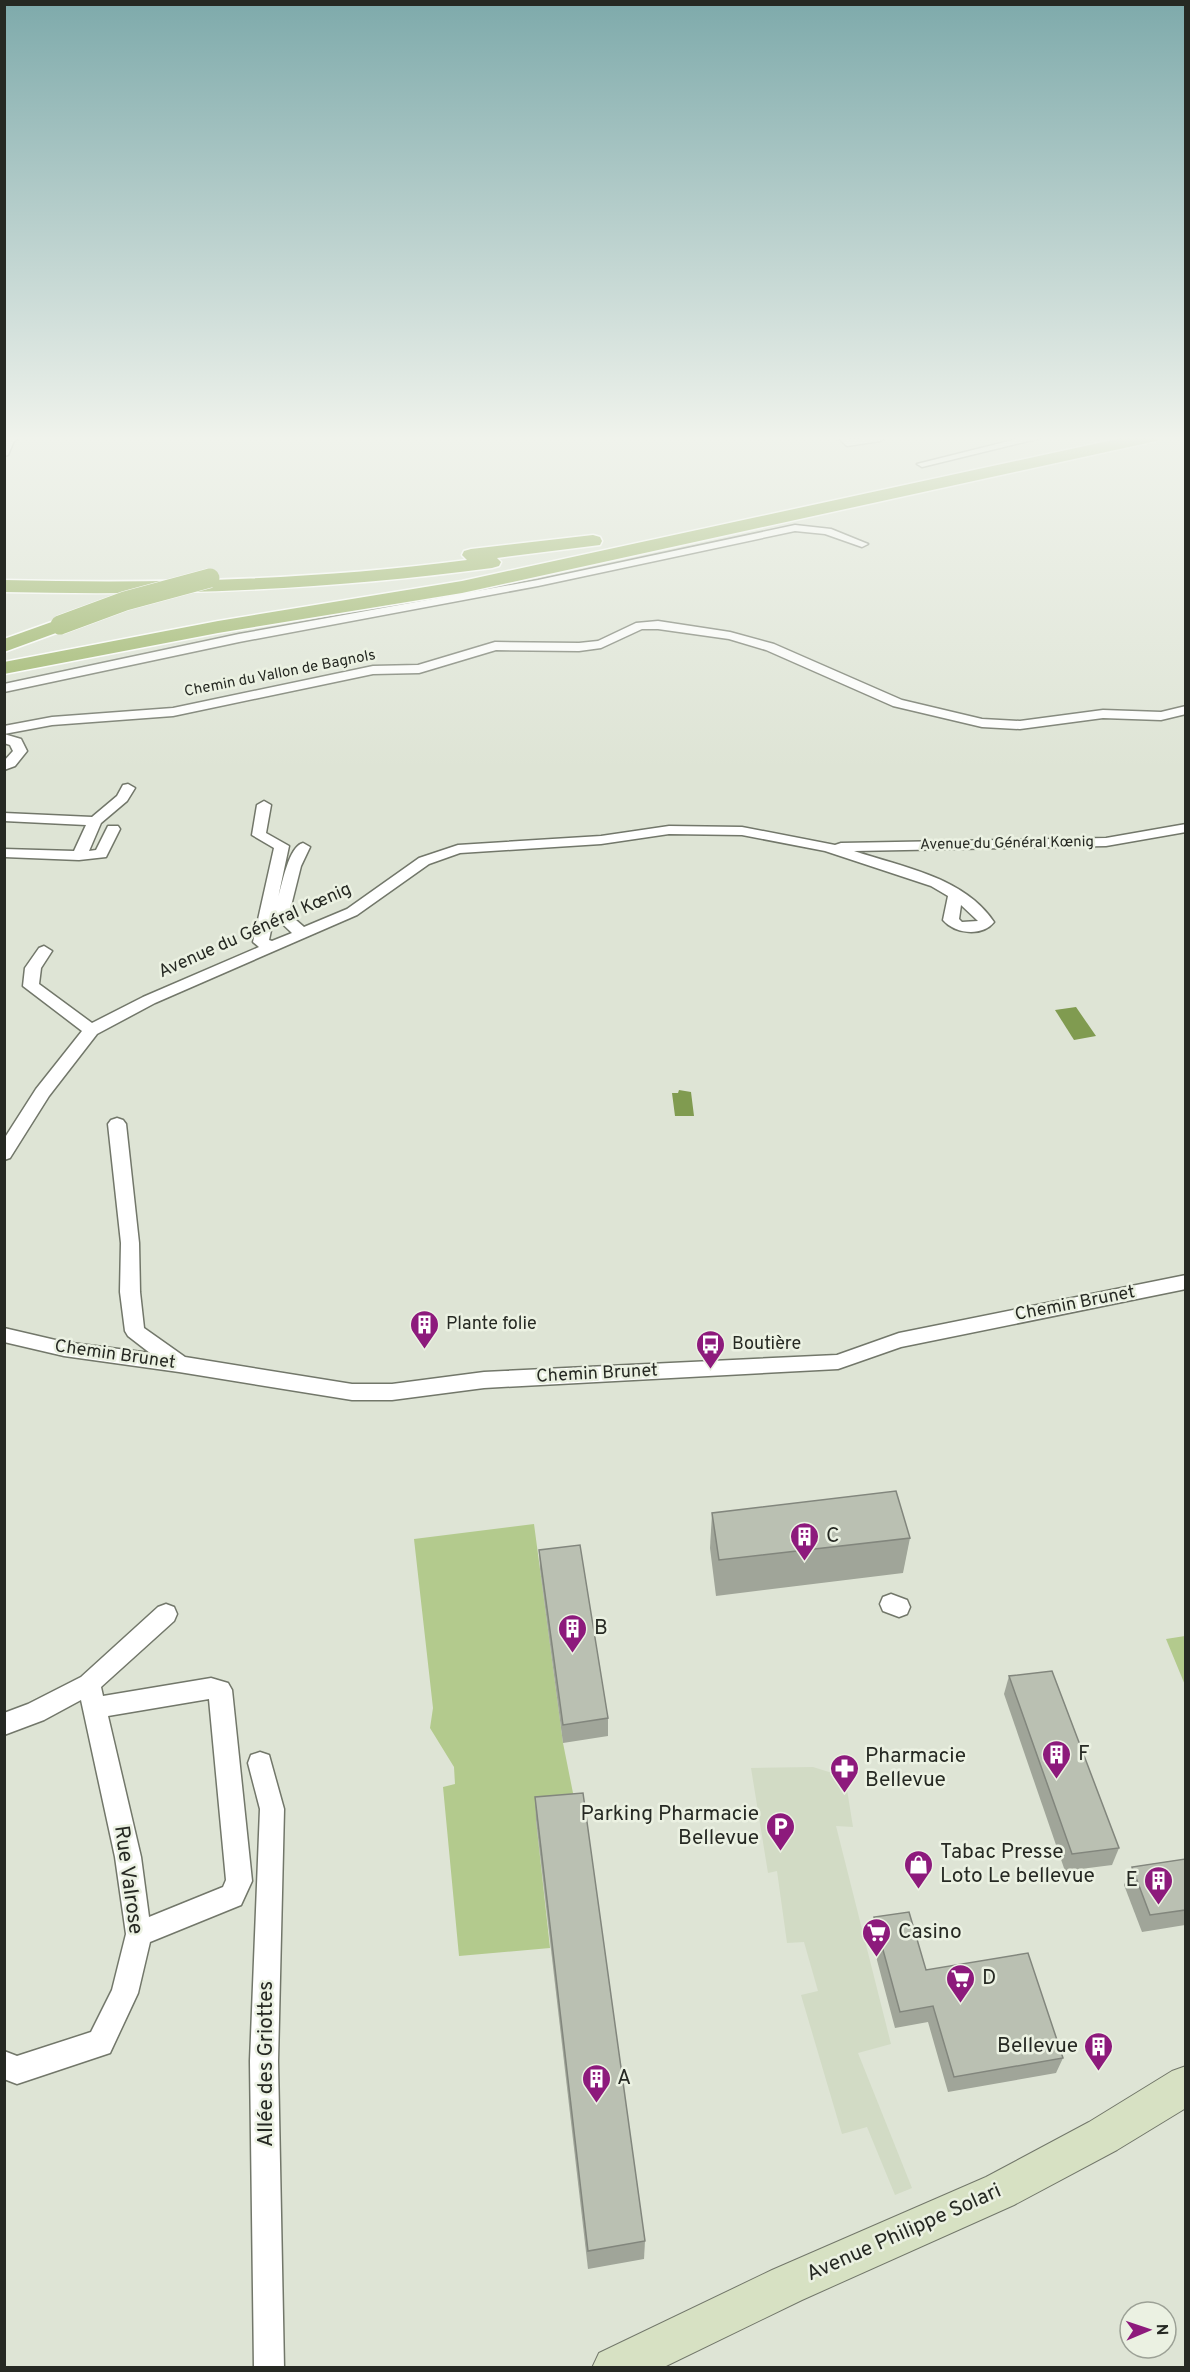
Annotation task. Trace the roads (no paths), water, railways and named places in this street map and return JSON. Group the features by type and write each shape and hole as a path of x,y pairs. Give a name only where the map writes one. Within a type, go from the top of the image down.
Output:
{"highway":[{"path":"340,561 498,553 548,547"},
{"path":"4,586 138,588 215,586 368,576 514,559 584,547"},
{"path":"4,668 218,627 462,587 649,547"},
{"path":"4,599 157,599 328,591 479,575 620,553"},
{"path":"4,646 136,598 210,578 313,563"}],"main road":[{"name":"Avenue Philippe Solari","path":"614,2367 788,2285 1000,2191 1102,2136 1185,2085"}],"street":[{"path":"4,688 239,638 538,583 708,547"},
{"name":"Chemin du Vallon de Bagnols","path":"4,730 52,721 173,712 373,670 419,669 495,646 579,647 601,644 640,626 658,625 730,636 770,647 898,704 982,723 1020,725 1103,714 1161,716 1185,710"},
{"path":"4,738 16,742 20,751 10,763 4,766"},
{"path":"79,856 95,821 122,798 128,788"},
{"path":"264,805 259,835 282,846 261,942 271,946"},
{"path":"4,817 95,821"},
{"name":"Avenue du Général Kœnig","path":"828,847 1107,842 1185,828"},
{"path":"4,853 79,856 101,854 113,829"},
{"name":"Avenue du Général Kœnig","path":"4,1154 42,1093 92,1030 149,1000 352,912 424,861 458,849 601,840 669,830 769,834 828,847 936,883 955,896"},
{"path":"301,933 281,915 294,866 303,847"},
{"path":"44,951 33,968 31,986 92,1030"},
{"path":"117,1124 130,1243 130,1292 135,1331 179,1364"},
{"name":"Chemin Brunet","path":"4,1335 64,1349 179,1364 352,1392 392,1392 484,1380 838,1362 899,1340 1185,1282"},
{"path":"92,1696 166,1614"},
{"path":"4,1724 92,1696 211,1688 220,1690 239,1881 232,1896 139,1934"},
{"name":"Rue Valrose","path":"4,2065 17,2070 100,2043 125,1993 139,1934 128,1857 92,1696"},
{"name":"Allée des Griottes","path":"260,1763 272,1809 264,2061 269,2367"}],"place":[{"name":"Plante folie","path":"425,1350"},
{"name":"Boutière","path":"711,1370"},
{"name":"C","path":"805,1562"},
{"name":"B","path":"573,1654"},
{"name":"F","path":"1057,1780"},
{"name":"Pharmacie Bellevue","path":"844,1794"},
{"name":"Parking Pharmacie Bellevue","path":"780,1852"},
{"name":"Tabac Presse Loto Le bellevue","path":"919,1890"},
{"name":"E","path":"1159,1906"},
{"name":"Casino","path":"877,1958"},
{"name":"D","path":"961,2004"},
{"name":"Bellevue","path":"1099,2072"},
{"name":"A","path":"596,2104"}]}
